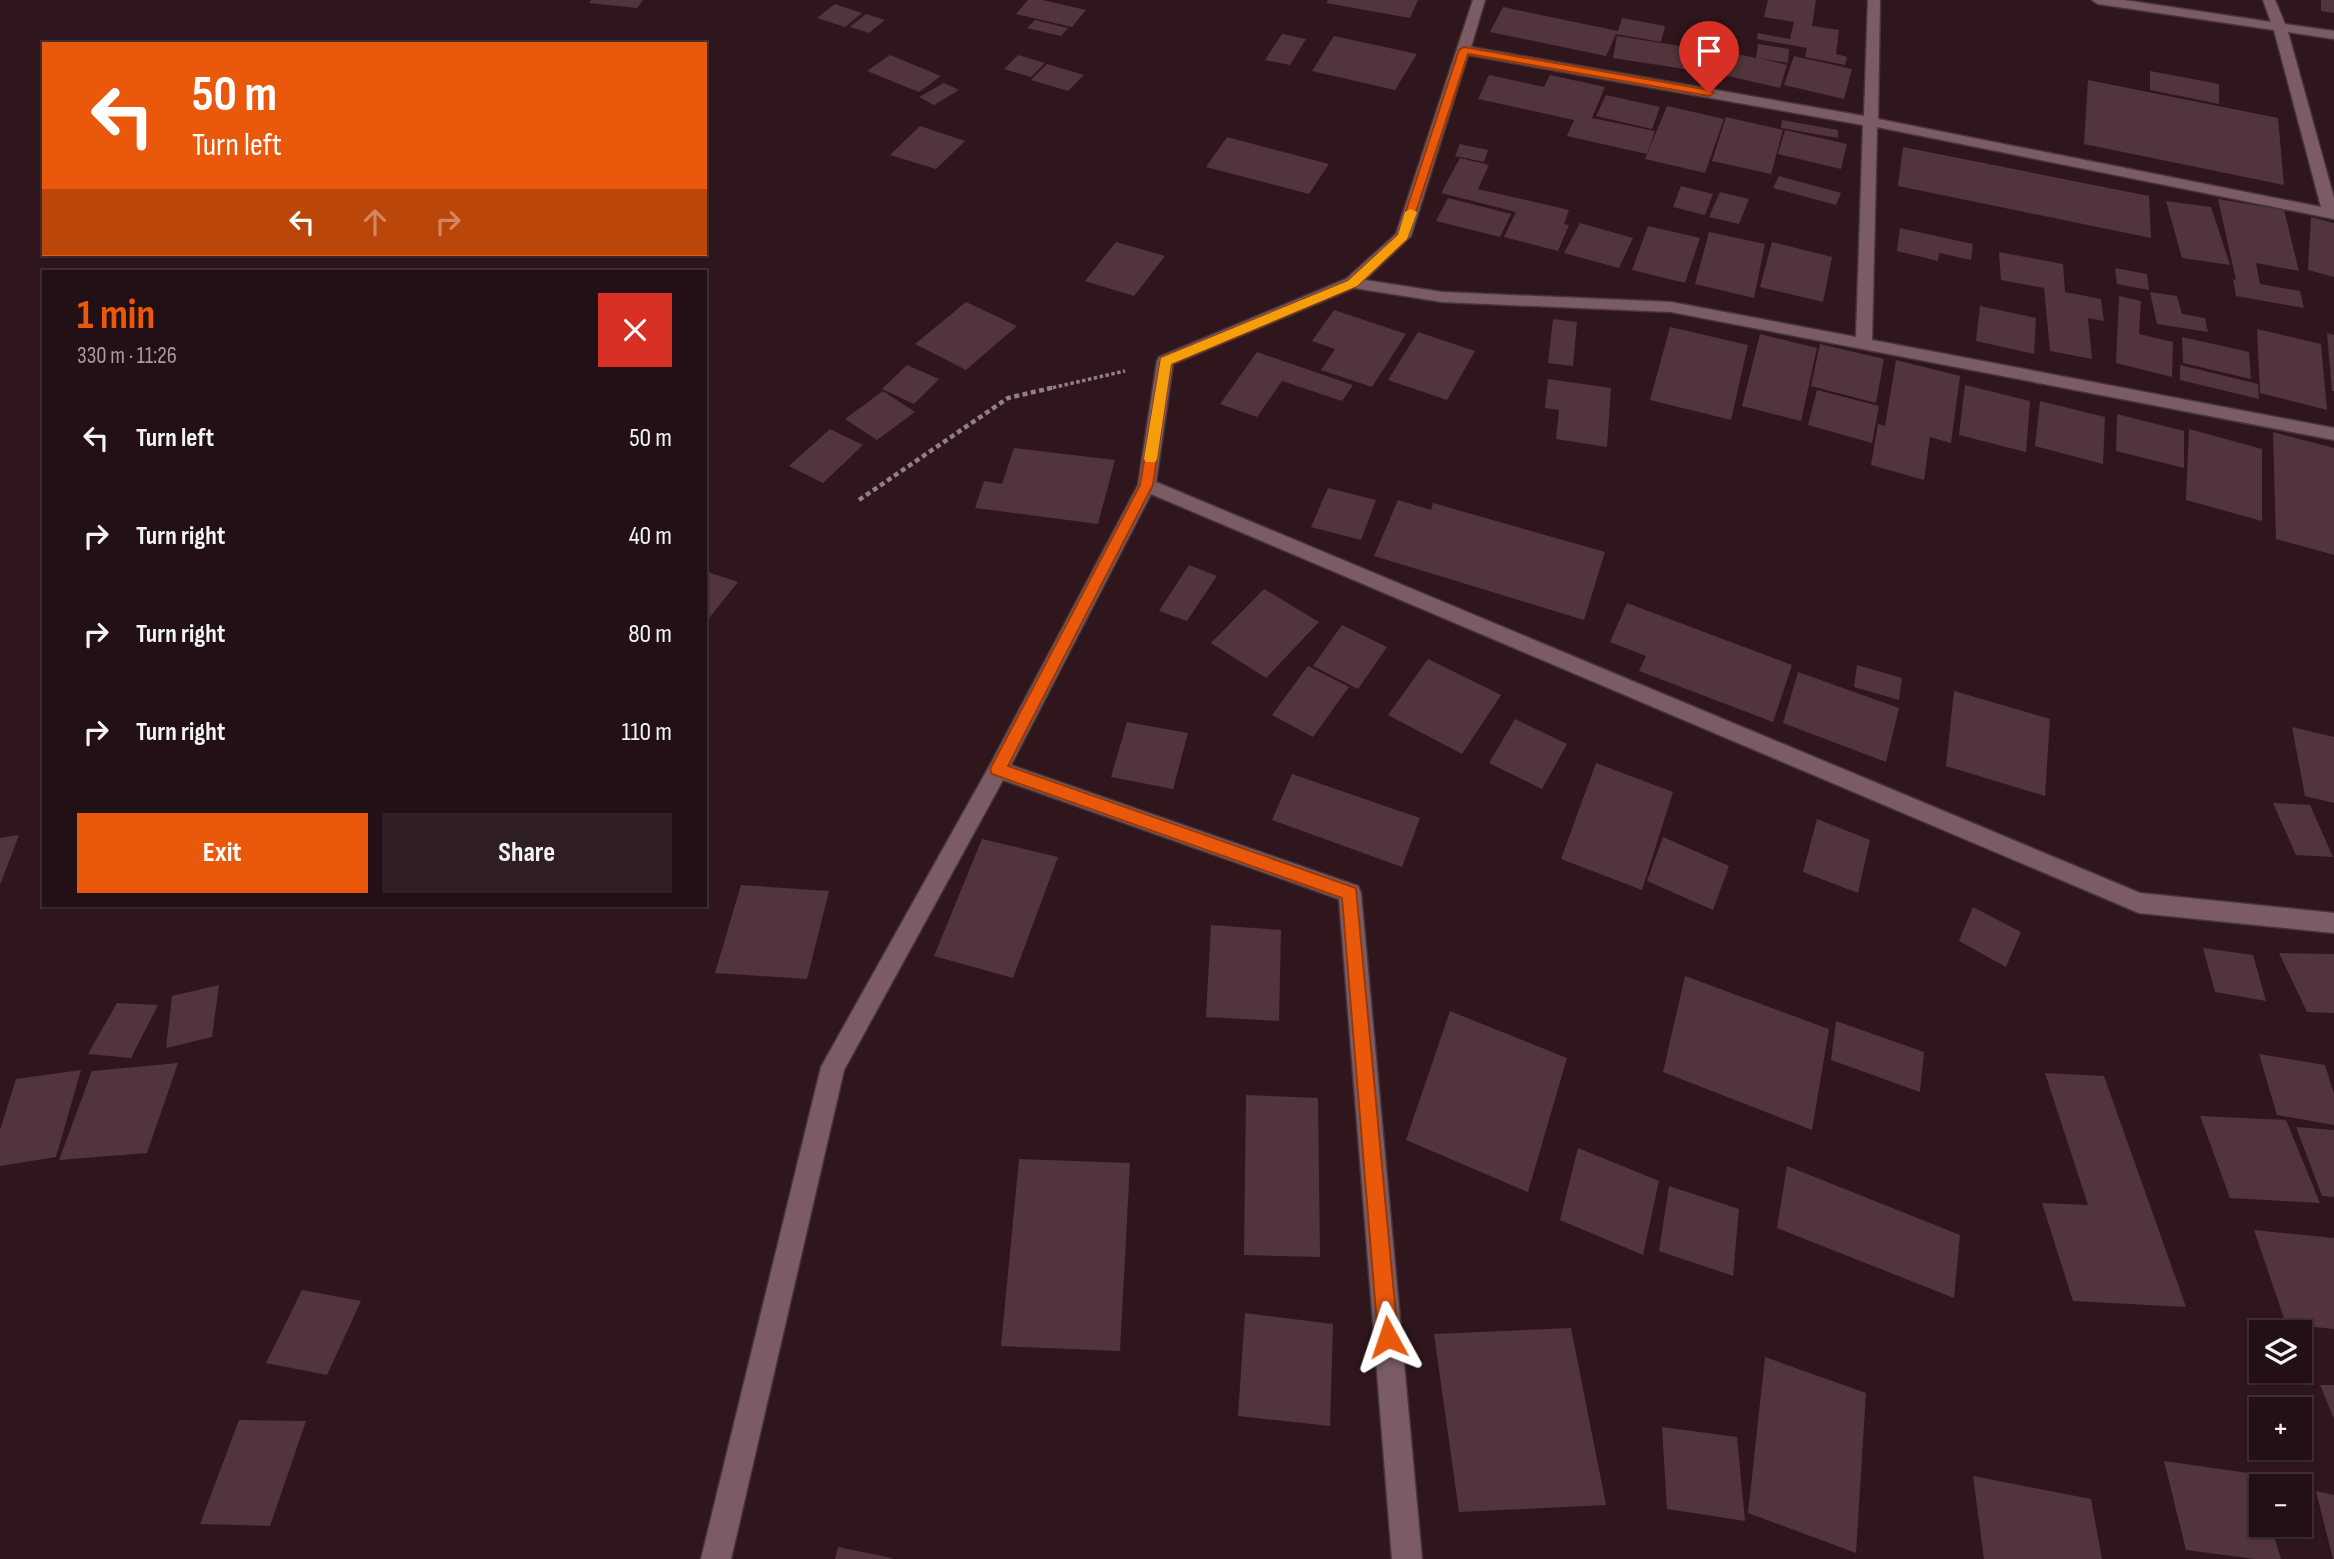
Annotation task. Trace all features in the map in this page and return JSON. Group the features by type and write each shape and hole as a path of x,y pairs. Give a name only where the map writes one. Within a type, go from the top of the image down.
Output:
{"street":[{"path":"716,1559 833,1067 998,769 1147,485 1165,361 1352,283 1403,236 1479,0"},
{"path":"1864,342 1874,0"},
{"path":"2098,0 2334,35"},
{"path":"1464,50 1872,122 2332,214 2280,28 2269,0"},
{"path":"1352,283 1443,297 1671,307 2334,434"},
{"path":"1147,485 2139,903 2334,923"},
{"path":"998,769 1350,893 1407,1559"}],"path":[{"path":"859,500 1008,398 1165,361"}],"building":[{"path":"591,0 643,0 637,8 589,3"},
{"path":"1028,0 1042,0 1086,10 1072,27 1016,14"},
{"path":"1328,0 1418,0 1410,18 1326,3"},
{"path":"1768,0 1816,0 1812,26 1839,30 1836,54 1847,57 1845,65 1805,57 1807,48 1757,39 1758,33 1790,39 1794,22 1764,17"},
{"path":"2321,0 2334,0 2334,13 2321,11"},
{"path":"835,4 862,13 845,27 817,18"},
{"path":"1503,7 1618,31 1622,18 1665,26 1661,42 1616,34 1606,56 1490,32"},
{"path":"866,14 885,20 869,33 850,27"},
{"path":"1035,20 1068,28 1061,36 1027,28"},
{"path":"1282,34 1306,39 1290,65 1265,60"},
{"path":"1334,36 1417,54 1395,90 1312,71"},
{"path":"1617,36 1725,53 1723,75 1613,58"},
{"path":"1758,44 1789,49 1788,63 1758,58 1787,65 1780,88 1724,75 1732,53 1756,58"},
{"path":"890,55 941,76 919,92 867,71"},
{"path":"1018,55 1045,63 1031,77 1004,69"},
{"path":"1794,56 1852,69 1844,99 1784,85"},
{"path":"1047,64 1084,75 1068,91 1031,80"},
{"path":"2150,71 2219,84 2219,104 2150,90"},
{"path":"1489,75 1544,87 1550,75 1605,87 1592,118 1655,131 1647,154 1567,136 1574,120 1478,99"},
{"path":"2088,80 2278,118 2284,185 2084,144"},
{"path":"944,83 959,90 934,105 919,97"},
{"path":"1606,95 1660,107 1652,129 1596,116"},
{"path":"1667,106 1724,119 1705,173 1645,159"},
{"path":"1726,117 1783,130 1771,174 1712,161"},
{"path":"1782,120 1838,130 1838,138 1781,128"},
{"path":"920,126 965,141 936,169 890,155"},
{"path":"1785,130 1847,144 1841,169 1778,154"},
{"path":"1227,137 1329,164 1309,194 1206,167"},
{"path":"1460,144 1488,150 1484,162 1455,156"},
{"path":"1903,147 2149,196 2151,238 1898,186"},
{"path":"1460,158 1489,165 1478,189 1569,210 1564,224 1569,225 1558,251 1504,237 1516,212 1441,193"},
{"path":"1779,176 1841,193 1836,205 1773,188"},
{"path":"1681,186 1713,194 1705,215 1673,207"},
{"path":"1720,192 1749,199 1739,224 1709,217"},
{"path":"1448,198 1511,214 1500,237 1436,221"},
{"path":"2218,199 2284,210 2299,271 2256,263 2260,284 2300,291 2304,308 2236,296 2233,279 2236,280"},
{"path":"2166,201 2211,207 2230,265 2182,258"},
{"path":"2311,217 2334,223 2334,277 2308,270"},
{"path":"1580,223 1633,238 1619,268 1564,253"},
{"path":"1648,226 1700,238 1685,283 1632,270"},
{"path":"1900,228 1973,244 1971,260 1939,253 1938,261 1897,251"},
{"path":"1709,232 1765,244 1754,298 1695,284"},
{"path":"1116,242 1165,256 1134,296 1085,281"},
{"path":"1772,242 1832,257 1823,302 1760,287"},
{"path":"1999,252 2063,264 2065,292 2101,299 2104,321 2088,318 2092,359 2050,351 2044,288 2001,280"},
{"path":"2115,268 2147,274 2149,290 2117,284"},
{"path":"2150,292 2177,296 2182,314 2205,318 2208,332 2157,324"},
{"path":"2119,296 2141,301 2139,334 2173,342 2172,377 2116,363"},
{"path":"966,302 1017,326 966,370 915,344"},
{"path":"1980,306 2036,318 2034,354 1976,341"},
{"path":"1334,310 1406,334 1372,387 1321,370 1335,349 1312,341"},
{"path":"1553,319 1577,322 1573,366 1548,363"},
{"path":"1670,327 1748,345 1731,420 1650,400"},
{"path":"2257,329 2321,344 2327,410 2260,393"},
{"path":"1418,332 1475,351 1447,400 1388,380"},
{"path":"2327,333 2334,335 2334,391 2332,391"},
{"path":"1760,334 1817,348 1801,421 1742,406"},
{"path":"2182,337 2249,352 2251,379 2183,363"},
{"path":"1820,344 1884,359 1876,403 1811,386"},
{"path":"1257,352 1353,385 1342,401 1282,381 1257,417 1220,404"},
{"path":"1896,360 1960,376 1951,443 1930,437 1924,480 1871,465 1878,424 1885,426"},
{"path":"907,365 939,379 914,404 882,389"},
{"path":"2180,365 2258,384 2259,399 2180,380"},
{"path":"1548,379 1611,388 1607,447 1556,439 1559,410 1545,408"},
{"path":"1965,385 2030,401 2026,452 1959,435"},
{"path":"1817,390 1879,406 1872,443 1808,425"},
{"path":"883,391 915,412 877,440 845,419"},
{"path":"2040,401 2105,417 2103,464 2035,446"},
{"path":"2117,414 2184,431 2184,468 2116,451"},
{"path":"830,429 863,445 823,483 789,466"},
{"path":"2189,429 2262,449 2262,521 2186,500"},
{"path":"2273,432 2334,448 2334,555 2276,539"},
{"path":"1014,448 1115,460 1098,524 975,508 984,481 1002,484"},
{"path":"1328,488 1376,500 1361,540 1311,527"},
{"path":"1398,500 1431,510 1433,503 1605,552 1584,620 1374,556"},
{"path":"1189,565 1217,576 1187,621 1159,611"},
{"path":"707,572 738,582 707,621"},
{"path":"1264,589 1319,622 1266,678 1211,643"},
{"path":"1627,603 1792,665 1773,722 1639,671 1646,656 1610,642"},
{"path":"1342,625 1387,647 1358,689 1313,666"},
{"path":"1428,659 1501,695 1462,754 1388,715"},
{"path":"1857,665 1902,678 1899,700 1854,687"},
{"path":"1308,666 1349,687 1313,737 1272,715"},
{"path":"1798,672 1899,708 1886,762 1783,723"},
{"path":"1954,691 2050,719 2045,796 1946,766"},
{"path":"1515,719 1567,744 1542,789 1489,763"},
{"path":"1127,722 1188,733 1173,789 1111,777"},
{"path":"2292,727 2334,737 2334,803 2305,796"},
{"path":"1596,763 1673,792 1642,890 1561,859"},
{"path":"1292,774 1420,818 1402,867 1272,820"},
{"path":"2273,803 2310,805 2333,857 2296,855"},
{"path":"1817,819 1870,840 1858,893 1803,872"},
{"path":"19,835 0,885 0,838"},
{"path":"1663,837 1729,866 1713,910 1647,881"},
{"path":"982,839 1058,857 1013,978 934,956"},
{"path":"741,885 829,891 807,979 715,973"},
{"path":"1973,907 2021,932 2006,967 1959,941"},
{"path":"1211,925 1281,930 1279,1021 1206,1017"},
{"path":"2203,948 2253,955 2266,1001 2215,992"},
{"path":"2279,953 2334,954 2334,1013 2307,1012"},
{"path":"1685,976 1829,1029 1812,1130 1663,1072"},
{"path":"219,985 212,1037 166,1048 172,996"},
{"path":"117,1003 158,1005 131,1058 88,1054"},
{"path":"1450,1011 1567,1058 1528,1192 1406,1140"},
{"path":"1836,1021 1924,1052 1920,1092 1831,1060"},
{"path":"2259,1054 2325,1065 2334,1094 2334,1125 2277,1115"},
{"path":"178,1063 147,1153 59,1160 92,1071"},
{"path":"81,1070 56,1157 0,1166 0,1130 16,1079"},
{"path":"2045,1073 2104,1076 2186,1307 2073,1301 2042,1203 2088,1205"},
{"path":"1246,1095 1318,1098 1320,1257 1244,1255"},
{"path":"2200,1116 2286,1120 2320,1203 2230,1198"},
{"path":"2296,1127 2334,1130 2334,1197 2322,1196"},
{"path":"1578,1148 1659,1181 1643,1255 1560,1220"},
{"path":"1019,1159 1130,1163 1120,1351 1001,1346"},
{"path":"1787,1166 1960,1235 1954,1298 1777,1228"},
{"path":"1669,1186 1739,1209 1733,1276 1659,1251"},
{"path":"2254,1230 2334,1238 2334,1329 2312,1327 2312,1320 2285,1320"},
{"path":"302,1290 361,1301 327,1375 266,1363"},
{"path":"1245,1313 1333,1324 1330,1426 1238,1416"},
{"path":"1571,1328 1606,1505 1459,1512 1434,1334"},
{"path":"1765,1357 1866,1393 1856,1553 1748,1513"},
{"path":"2320,1385 2334,1385 2334,1419"},
{"path":"239,1420 306,1421 270,1526 200,1524"},
{"path":"1662,1427 1737,1437 1745,1521 1667,1509"},
{"path":"2164,1461 2255,1474 2249,1474 2249,1537 2274,1537 2281,1559 2255,1559 2186,1550"},
{"path":"1973,1476 2091,1499 2102,1559 1984,1559"},
{"path":"2316,1491 2334,1495 2334,1559 2333,1559"},
{"path":"838,1547 892,1558 892,1559 835,1559"}],"slow traffic":[{"path":"1150,459 1165,361 1352,283 1403,236 1411,212"}],"route":[{"path":"1388,1337 1350,893 998,769 1147,485 1165,361 1352,283 1403,236 1464,50 1709,93"}]}
